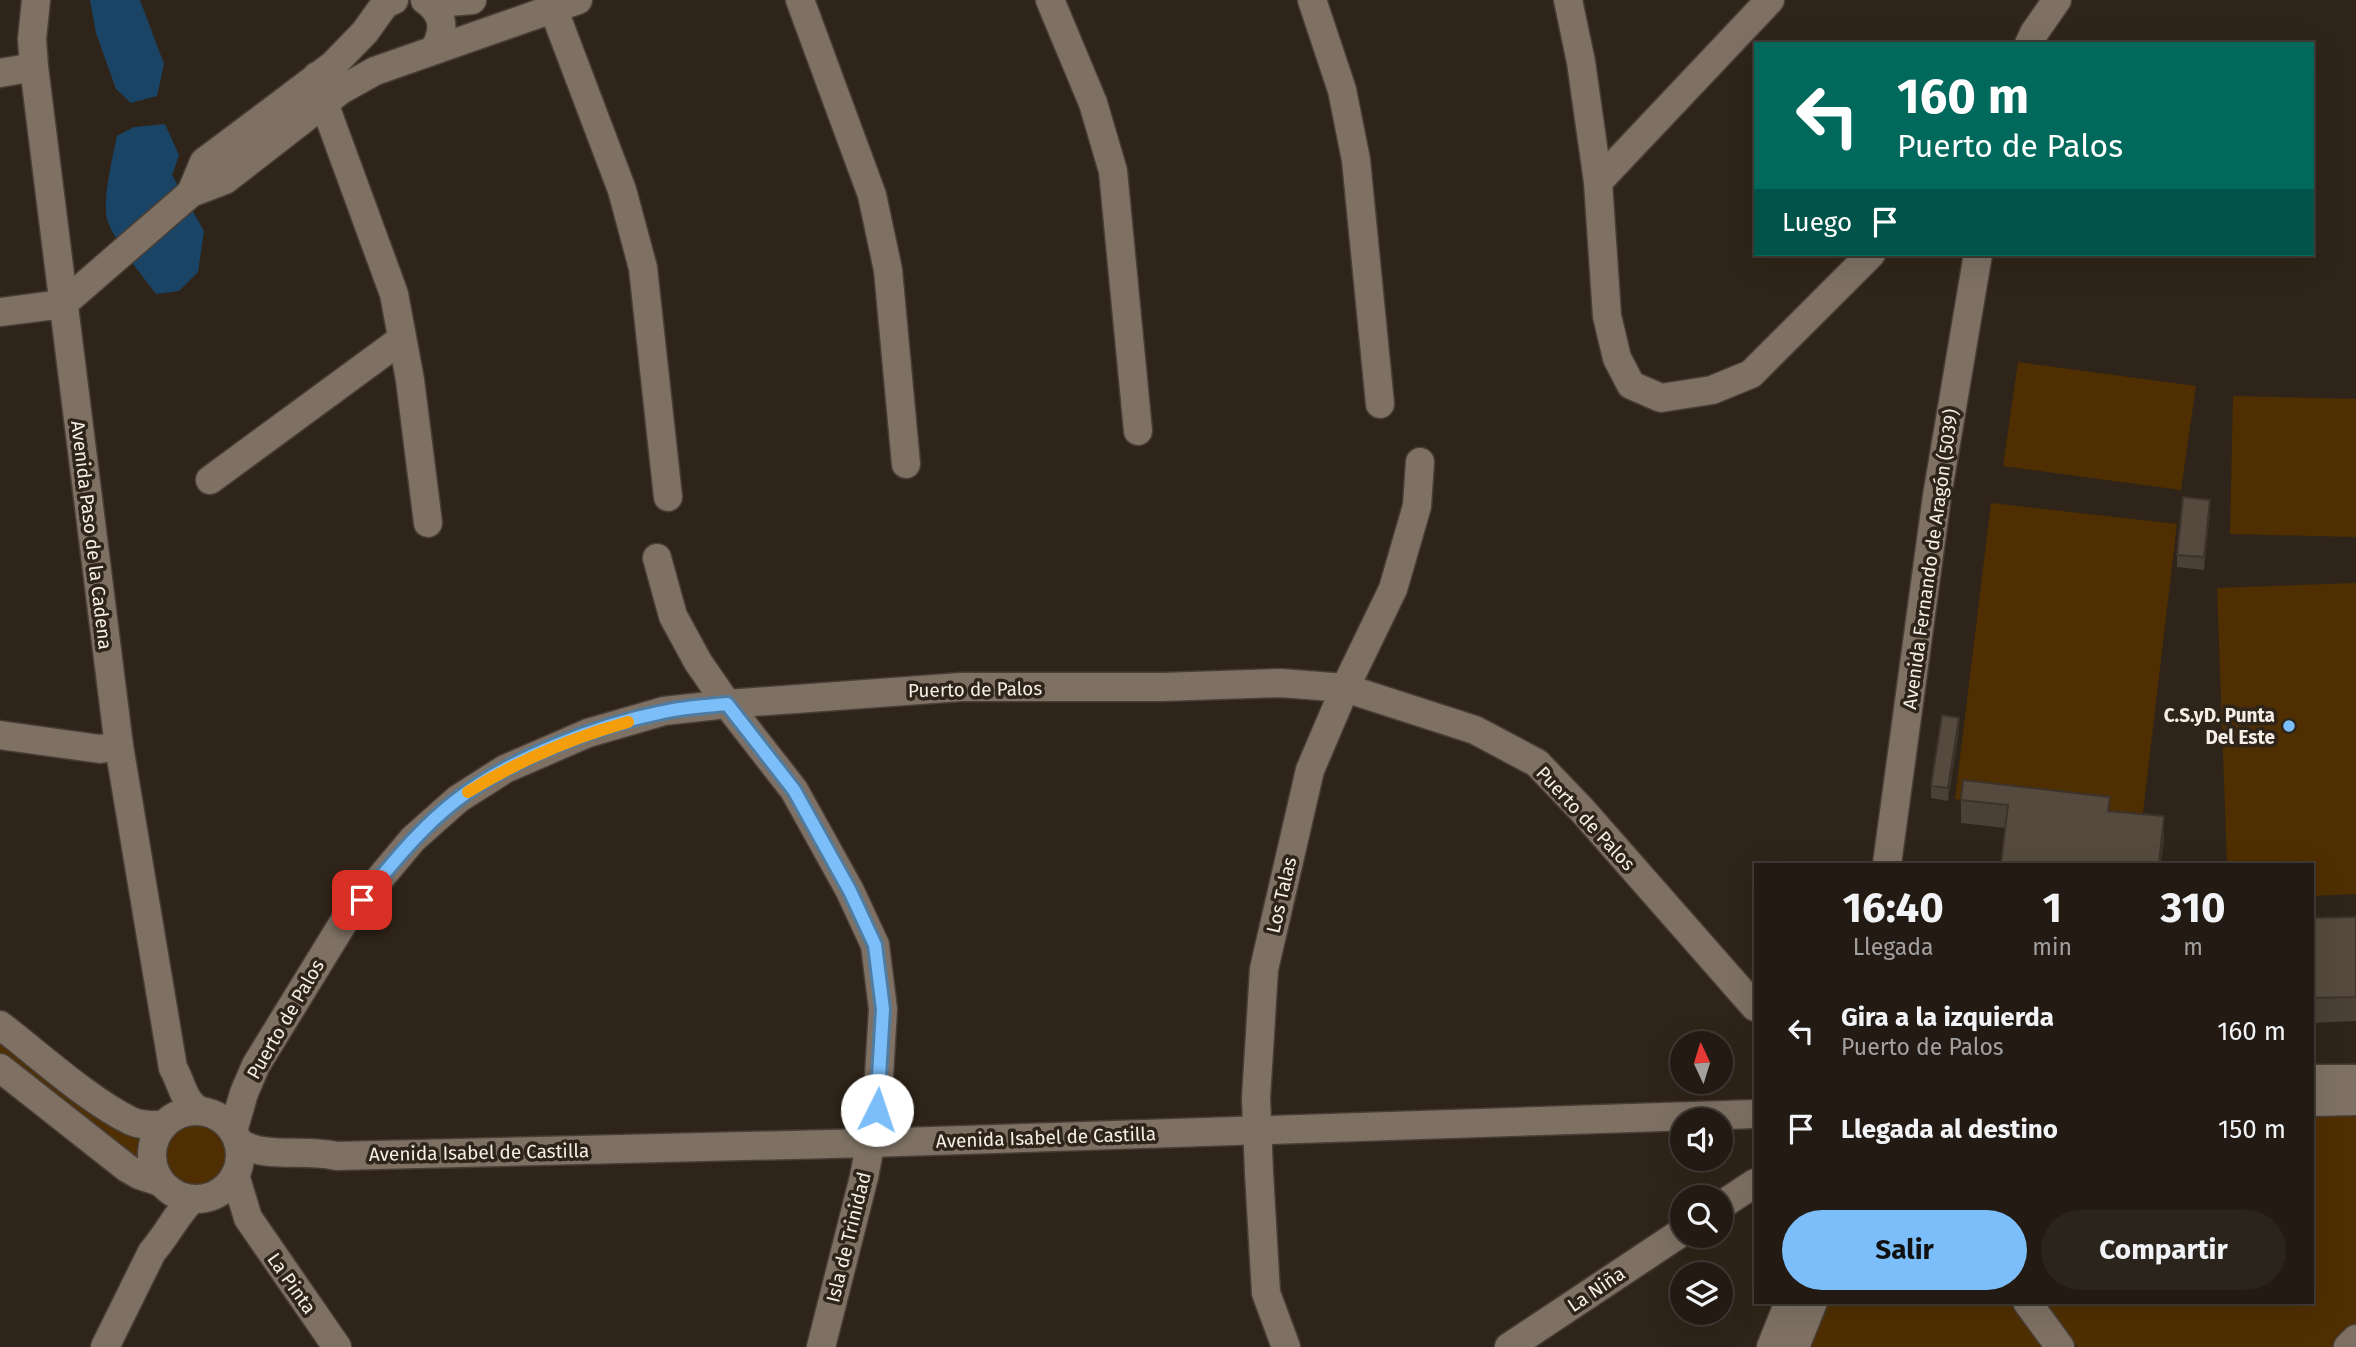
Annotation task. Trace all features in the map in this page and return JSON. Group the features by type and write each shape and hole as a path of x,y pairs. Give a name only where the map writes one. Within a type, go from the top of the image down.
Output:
{"street":[{"name":"Avenida Paso de la Cadena","path":"36,0 32,39 34,67 119,746 173,1068 191,1106 204,1112"},
{"path":"425,0 438,12 443,25 442,37 434,50"},
{"path":"436,0 472,0"},
{"path":"800,0 872,195 888,270 906,464"},
{"path":"1050,0 1093,103 1113,172 1138,431"},
{"path":"1312,0 1342,90 1356,160 1380,404"},
{"path":"1568,0 1581,62 1598,183 1607,316 1617,358 1631,385 1661,398 1713,390 1751,374 1869,256"},
{"path":"1598,183 1770,0"},
{"path":"2030,42 2057,0"},
{"path":"0,312 62,304 188,195 225,180 341,90 375,71 561,3 622,190 643,268 668,497"},
{"path":"386,7 377,34 380,46 407,60"},
{"path":"188,195 204,162 333,65 386,7"},
{"path":"0,73 34,67"},
{"path":"317,76 324,103 394,294 428,523"},
{"name":"Avenida Fernando de Aragón (5039)","path":"1887,863 1937,496 1978,256"},
{"path":"210,480 402,339"},
{"name":"Los Talas","path":"1286,1347 1266,1293 1256,1098 1264,969 1310,770 1345,688 1393,589 1417,506 1420,462"},
{"name":"Isla de Trinidad","path":"657,558 673,616 698,662 794,790 850,891 875,945 883,1009 877,1110 821,1347"},
{"name":"Puerto de Palos","path":"235,1136 244,1093 256,1065 345,920 413,839 458,799 505,769 588,733 664,712 727,704 961,687 1162,687 1281,683 1345,688 1475,730 1537,764 1582,810 1754,1006"},
{"path":"0,735 100,749 119,746"},
{"path":"0,1026 95,1098 132,1122 146,1126 164,1124 188,1111 204,1112 226,1123 235,1136 240,1153 235,1175 228,1185 179,1212 161,1242 152,1251"},
{"path":"0,1068 11,1092 127,1168 160,1182 175,1194 201,1198"},
{"name":"Avenida Paso de la Cadena","path":"164,1124 169,1079 173,1068"},
{"path":"2314,1079 2356,1079"},
{"name":"Puerto de Palos","path":"204,1112 220,1109 244,1093"},
{"path":"2314,1102 2356,1101"},
{"name":"Avenida Isabel de Castilla","path":"336,1156 870,1143 1754,1114"},
{"path":"105,1347 152,1251 158,1222 160,1182 153,1169 152,1144 164,1124"},
{"path":"235,1136 260,1152 317,1151 336,1156"},
{"path":"235,1175 256,1167 318,1161 336,1156"},
{"name":"La Pinta","path":"235,1175 248,1219 337,1347"},
{"path":"1733,1197 1754,1184"},
{"name":"La Pinta","path":"201,1198 224,1202 248,1219"},
{"name":"La Niña","path":"1509,1347 1670,1240"},
{"path":"1771,1347 1788,1304"},
{"path":"1795,1347 1812,1304"},
{"path":"2028,1304 2060,1347"},
{"path":"2348,1347 2356,1339"}],"shaded area":[{"path":"2018,362 2196,386 2181,490 2003,466"},
{"path":"2233,396 2356,399 2356,537 2230,534"},
{"path":"1991,503 2177,524 2142,821 1955,799"},
{"name":"C.S.yD. Punta Del Este","path":"2356,583 2356,894 2314,896 2314,863 2227,863 2217,588"},
{"path":"0,1035 145,1136 145,1169 0,1056"},
{"path":"2356,1109 2356,1325 2334,1347 2078,1347 2046,1304 2314,1304 2314,1111"},
{"path":"194,1120 207,1123 218,1130 225,1141 228,1154 225,1167 218,1178 207,1185 194,1188 181,1185 170,1178 163,1167 160,1154 163,1141 170,1130 181,1123"},
{"path":"1820,1304 2017,1304 2049,1347 1803,1347"}],"water":[{"path":"90,0 140,0 164,64 157,96 131,103 116,89 96,33"},
{"path":"165,124 179,155 172,175 204,231 198,272 179,291 156,294 117,240 108,222 106,204 117,136 134,127"}],"building":[{"path":"2183,497 2210,500 2204,557 2177,555"},
{"path":"1942,715 1959,718 1948,788 1931,786"},
{"path":"1963,780 2110,797 2108,811 2164,816 2159,863 2001,863 2008,805 1961,800"},
{"path":"2356,917 2356,997 2314,998 2314,918"}],"slow traffic":[{"path":"468,792 505,769 588,733 628,722"}],"place":[{"name":"C.S.yD. Punta Del Este","path":"2289,726"}],"route":[{"path":"362,900 413,839 458,799 505,769 588,733 664,712 727,704 794,790 850,891 875,945 883,1009 877,1110"}]}
